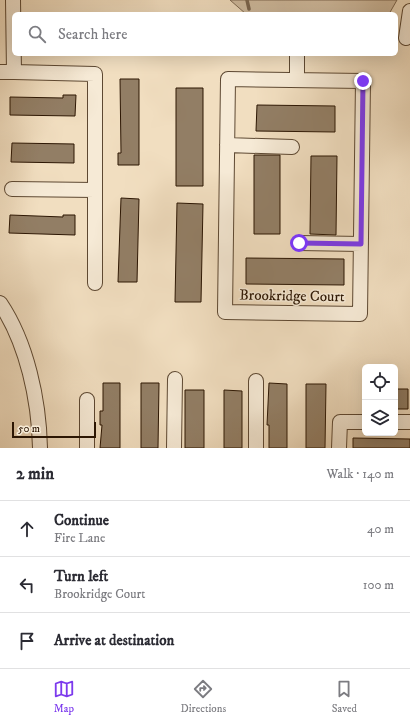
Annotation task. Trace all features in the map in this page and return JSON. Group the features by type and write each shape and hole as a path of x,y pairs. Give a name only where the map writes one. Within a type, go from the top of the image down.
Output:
{"street":[{"path":"13,0 7,72 95,74 95,283"},
{"path":"404,38 410,11"},
{"path":"296,79 297,56"},
{"name":"Brookridge Court","path":"228,79 296,79 363,81 360,314 225,312 228,79"},
{"path":"227,145 292,147"},
{"path":"12,189 95,190"},
{"path":"299,243 361,244"},
{"path":"0,303 23,350 35,394 39,424 40,448"},
{"path":"174,448 175,379"},
{"path":"256,381 256,448"},
{"path":"87,400 87,448"},
{"path":"339,448 340,422 362,422"},
{"path":"398,422 410,422"}],"shaded area":[{"path":"230,0 397,0 390,12 244,12"}],"building":[{"path":"120,79 139,79 139,165 118,165 118,153 121,153"},
{"path":"176,88 203,88 203,186 176,186"},
{"path":"63,95 76,95 75,116 10,115 10,97 63,98"},
{"path":"257,105 335,106 335,132 256,131"},
{"path":"12,143 74,144 74,163 11,162"},
{"path":"254,155 280,155 280,234 254,234"},
{"path":"311,156 337,156 336,235 310,234"},
{"path":"121,198 139,199 137,282 118,282"},
{"path":"177,203 203,204 201,302 175,302"},
{"path":"10,215 63,217 63,215 75,215 75,235 9,233"},
{"path":"246,258 344,259 344,285 246,284"},
{"path":"103,383 120,383 120,448 100,448 102,425 100,425 100,411 103,411"},
{"path":"141,383 159,383 158,448 141,448"},
{"path":"269,383 287,384 287,448 269,448 269,425 267,425"},
{"path":"306,384 326,384 325,448 306,448"},
{"path":"398,389 408,389 408,409 398,409"},
{"path":"185,390 204,390 204,448 185,448"},
{"path":"224,390 242,391 242,448 224,448"},
{"path":"353,438 410,439 410,448 353,448"}],"waterway":[{"path":"247,0 249,9"}],"route":[{"path":"299,243 361,244 363,81"}]}
